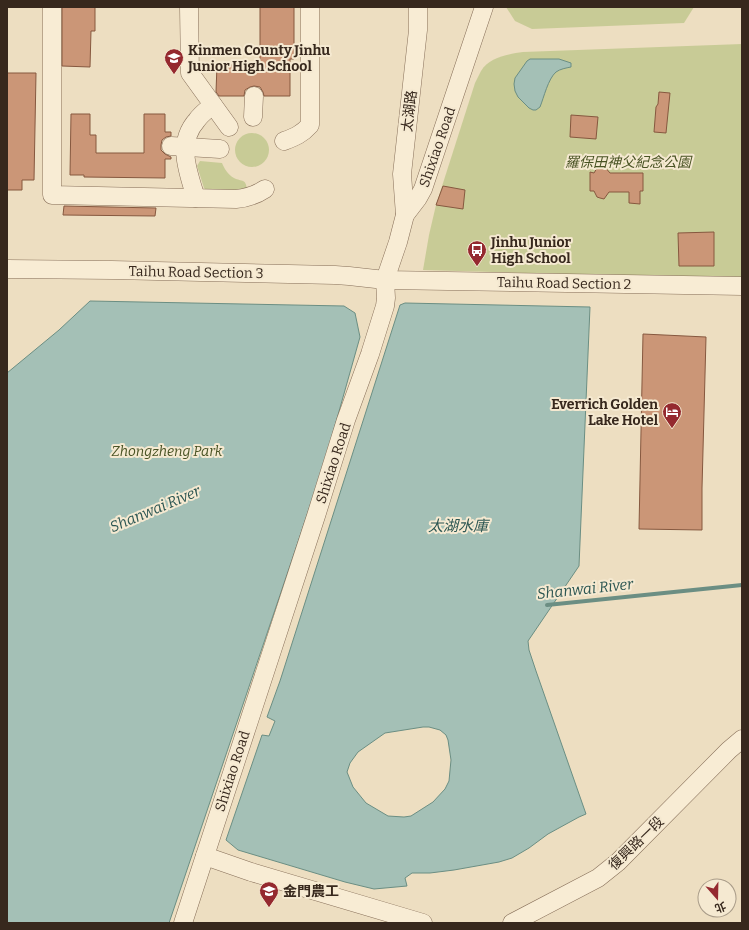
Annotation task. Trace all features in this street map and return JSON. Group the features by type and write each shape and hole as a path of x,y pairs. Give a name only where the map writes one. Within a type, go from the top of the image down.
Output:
{"street":[{"path":"52,7 52,196 236,199 247,198 265,189"},
{"path":"189,7 190,73 229,127"},
{"path":"284,141 304,132 310,125 310,7"},
{"name":"太湖路","path":"405,215 402,174 418,30 418,7"},
{"name":"Shixiao Road","path":"183,923 346,420 370,354 385,306 385,280 398,242 405,215 424,189 484,7"},
{"path":"253,117 254,96"},
{"path":"178,147 196,120 213,105"},
{"path":"178,147 185,162 196,198"},
{"path":"178,147 220,149"},
{"name":"Taihu Road Section 3","path":"7,269 335,275 385,280"},
{"name":"Taihu Road Section 2","path":"385,280 742,286"},
{"name":"復興路一段","path":"512,923 598,878 618,862 742,739"},
{"path":"205,856 251,872 423,923"}],"green space":[{"path":"506,7 694,7 684,23 532,29 515,21"},
{"name":"羅保田神父紀念公園","path":"742,44 742,279 423,270 436,205 475,83 481,71 489,62 500,57 523,52"},
{"path":"252,133 264,138 269,150 264,162 252,167 240,162 235,150 240,138"},
{"path":"200,161 222,163 230,175 245,182 247,190 209,192 204,188 197,166"}],"water":[{"path":"530,59 559,59 571,63 571,67 559,70 553,75 548,84 540,107 536,110 529,108 518,97 514,84 515,78"},
{"name":"Zhongzheng Park","path":"90,301 344,306 355,313 360,337 323,468 169,923 7,923 7,373 59,330"},
{"name":"太湖水庫","path":"405,303 590,307 579,566 528,641 529,650 536,671 586,814 548,834 512,858 499,862 454,870 430,873 412,873 405,878 407,886 374,889 345,882 238,850 226,840 262,735 269,736 275,721 267,717 280,681 400,305","holes":["429,727 440,730 446,735 448,740 451,760 449,781 445,789 433,802 411,816 388,816 366,803 353,787 347,772 350,763 358,752 385,733"]}],"building":[{"path":"62,7 95,7 95,31 91,31 90,67 62,66"},
{"path":"260,7 294,7 294,59 290,59 290,96 264,96 260,87 254,86 245,90 244,96 219,96 216,92 217,65 260,65"},
{"path":"7,73 36,73 34,180 22,180 22,190 7,190"},
{"path":"659,92 670,93 666,133 654,132"},
{"path":"71,114 90,114 90,135 96,135 96,153 144,153 144,114 165,114 165,132 171,132 171,136 162,140 161,150 171,157 171,159 165,159 165,178 84,177 84,175 70,175"},
{"path":"571,115 598,117 596,139 570,137"},
{"path":"599,166 604,166 610,173 643,173 643,191 640,191 640,204 629,203 629,192 609,192 604,199 597,197 594,191 590,191 590,172 594,173"},
{"path":"443,186 465,190 463,209 436,205"},
{"path":"64,206 156,208 155,216 63,215"},
{"path":"714,232 714,266 679,266 678,233"},
{"name":"Everrich Golden Lake Hotel","path":"643,334 706,337 702,530 639,529"}],"waterway":[{"name":"Shanwai River","path":"547,605 742,585"}],"place":[{"name":"Kinmen County Jinhu Junior High School","path":"174,75"},
{"name":"Jinhu Junior High School","path":"477,267"},
{"name":"Everrich Golden Lake Hotel","path":"672,429"},
{"name":"金門農工","path":"269,908"}]}
